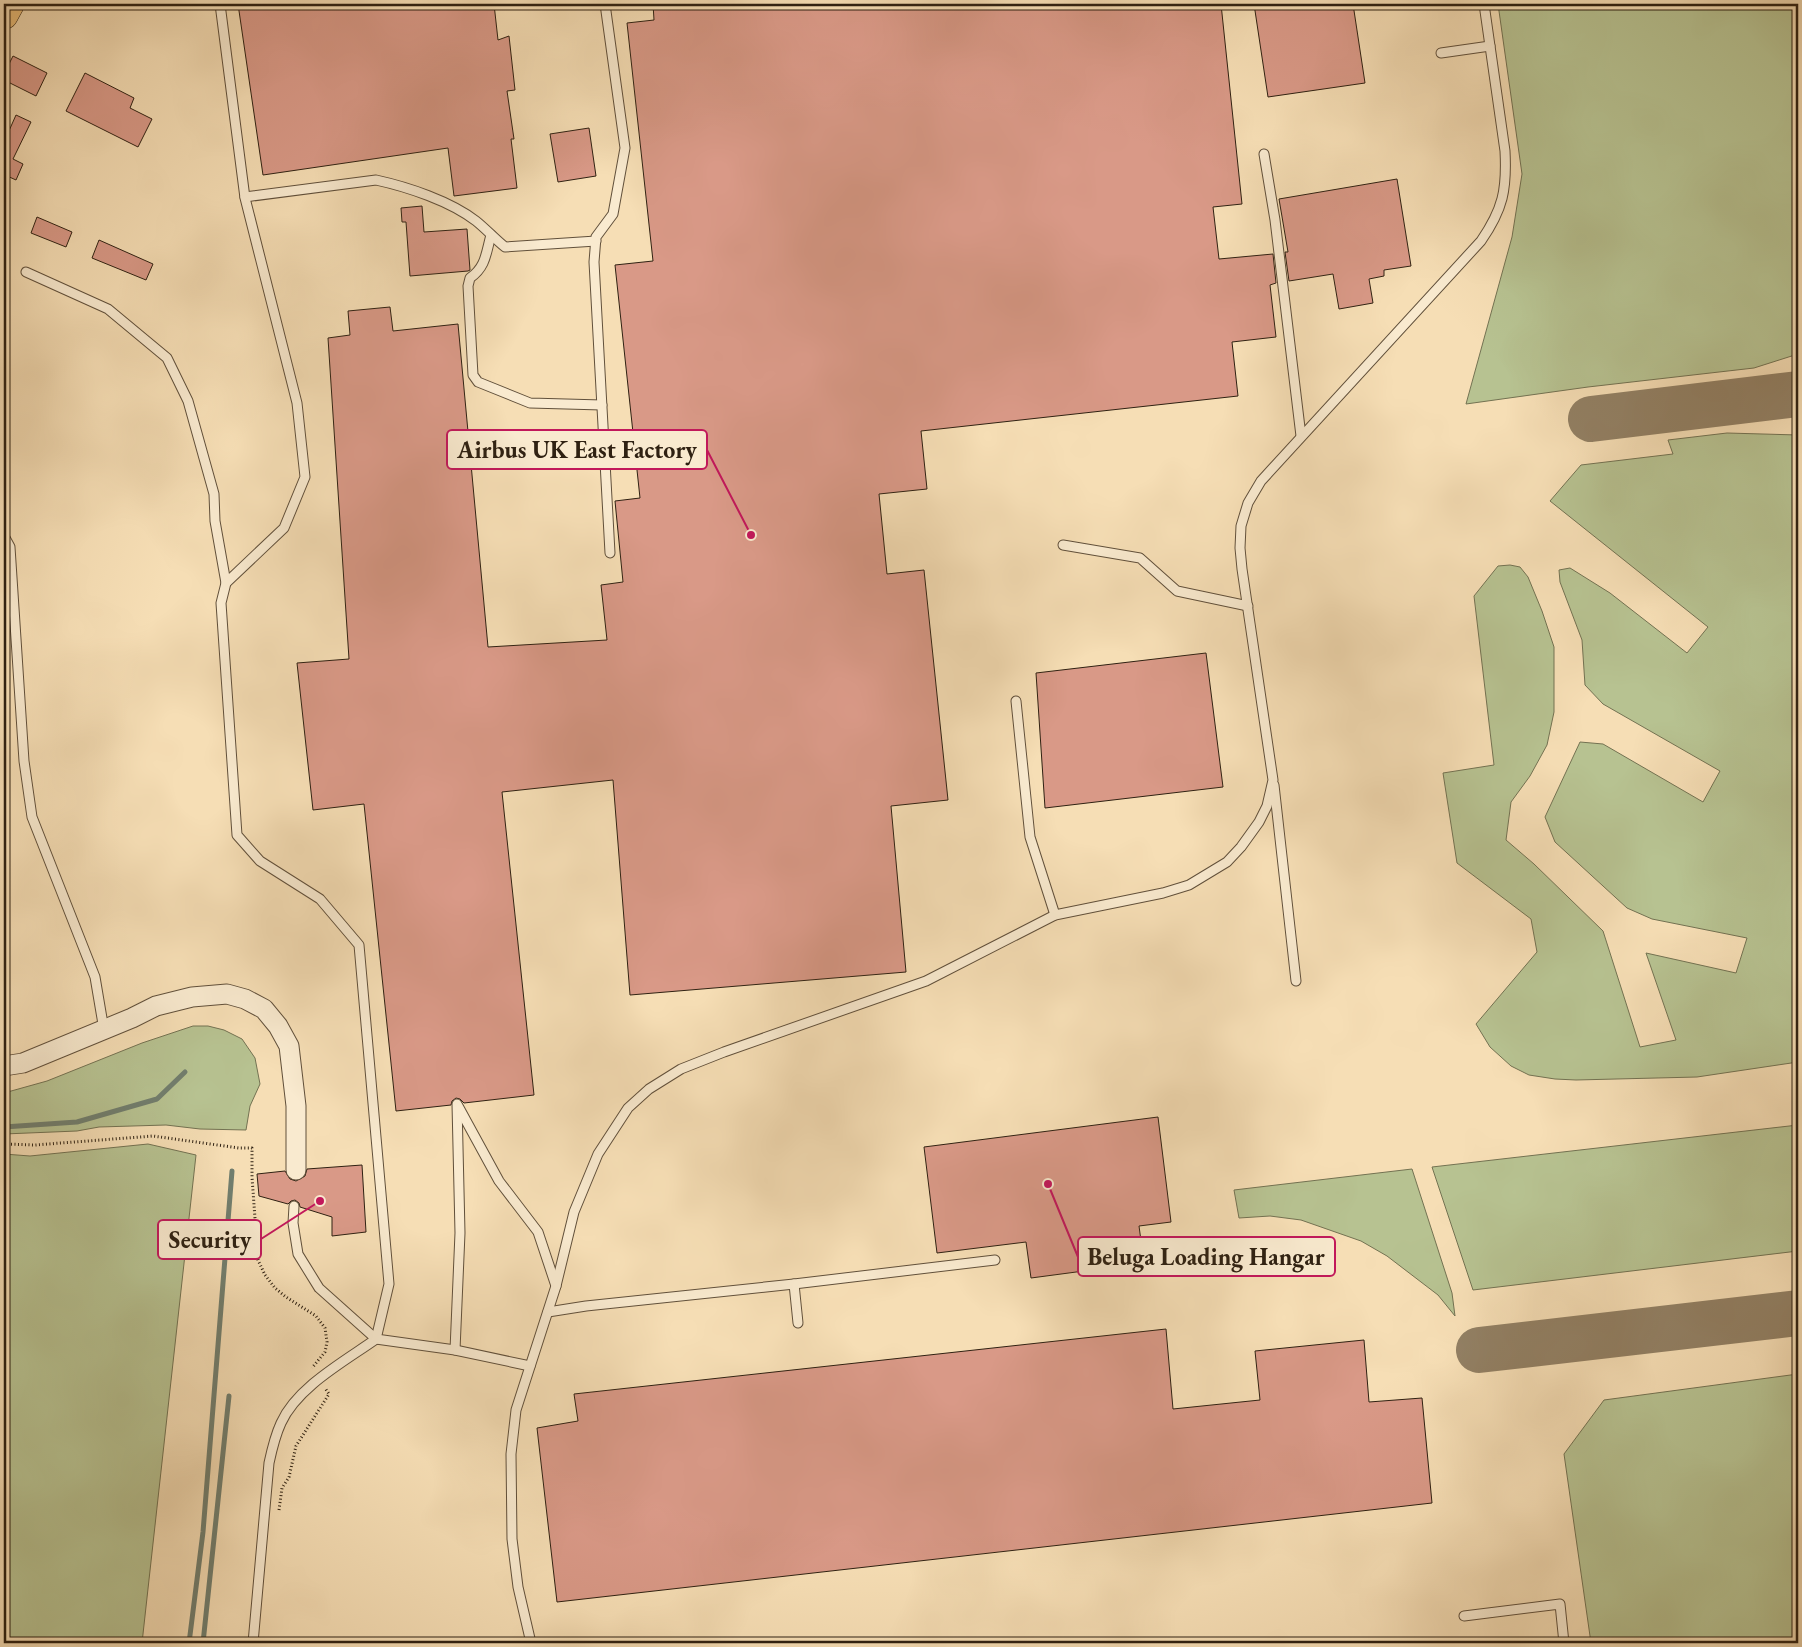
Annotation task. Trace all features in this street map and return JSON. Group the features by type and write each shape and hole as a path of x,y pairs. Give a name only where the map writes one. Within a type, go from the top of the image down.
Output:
{"main road":[{"path":"4,15 10,4"}],"street":[{"path":"4,1066 23,1063 104,1030 156,1006 192,997 227,994 245,999 264,1009 278,1026 289,1046 296,1106 296,1170"}],"lane":[{"path":"220,4 245,197 297,403 305,477 284,528 226,583"},
{"path":"605,4 624,148 614,214 596,237 594,262 610,553"},
{"path":"1296,982 1273,780 1242,569 1240,548 1241,526 1248,503 1261,481 1481,241 1494,222 1505,188 1506,171 1505,151 1484,4"},
{"path":"1441,53 1490,46"},
{"path":"1264,154 1275,220 1301,436"},
{"path":"245,197 376,180 396,184 456,208 476,221 505,247 596,241"},
{"path":"491,235 484,263 479,272 470,278 468,286 473,375 478,382 530,403 602,405"},
{"path":"26,272 108,309 167,358 188,401 214,494 215,521 226,583 221,603 238,835 260,861 320,899 359,945 389,1284 376,1339 320,1380 296,1401 282,1421 274,1440 269,1463 253,1643"},
{"path":"4,536 10,547 24,761 32,817 95,977 104,1030"},
{"path":"1063,545 1140,558 1177,591 1248,606"},
{"path":"1016,702 1030,837 1055,915"},
{"path":"531,1643 518,1587 512,1539 511,1454 516,1410 556,1286 574,1212 598,1154 628,1108 649,1090 681,1069 926,981 1055,915 1162,893 1189,885 1227,862 1241,847 1259,822 1267,806 1273,780"},
{"path":"455,1350 460,1233 457,1104 499,1181 538,1232 556,1286"},
{"path":"294,1206 298,1254 319,1288 376,1339 455,1350 530,1366"},
{"path":"548,1312 995,1260"},
{"path":"794,1284 798,1323"},
{"path":"1464,1616 1560,1604 1564,1643"}],"path":[{"path":"4,1144 35,1145 153,1136 230,1147 252,1148 252,1177 258,1260 265,1275 275,1288 316,1316 326,1328 327,1342 325,1352 312,1367 329,1394 296,1446 289,1478 282,1488 279,1514"}],"green space":[{"path":"1498,4 1798,4 1798,354 1754,368 1588,387 1466,404 1512,237 1522,174"},
{"path":"1727,433 1798,435 1798,1062 1697,1077 1576,1080 1529,1075 1511,1066 1490,1047 1476,1024 1537,952 1531,919 1457,863 1443,773 1494,765 1474,596 1498,566 1510,565 1520,567 1528,577 1554,647 1554,712 1547,745 1530,776 1511,802 1506,840 1534,864 1603,931 1640,1047 1676,1040 1646,953 1736,973 1747,938 1652,919 1627,908 1555,842 1545,817 1580,742 1603,744 1703,802 1720,771 1603,704 1585,685 1582,640 1560,582 1559,570 1570,568 1610,593 1687,653 1708,627 1550,501 1581,465 1673,454 1668,440"},
{"path":"193,1026 208,1026 224,1030 242,1039 255,1058 260,1084 250,1106 246,1130 200,1129 166,1125 99,1127 77,1131 4,1134 4,1093 47,1081 142,1043"},
{"path":"1798,1125 1798,1251 1473,1290 1432,1167"},
{"path":"148,1144 196,1155 142,1643 4,1643 4,1154 30,1156"},
{"path":"1412,1169 1452,1293 1455,1316 1438,1295 1387,1256 1361,1241 1301,1220 1270,1216 1239,1218 1234,1190"},
{"path":"1798,1374 1798,1643 1591,1643 1564,1454 1604,1400"}],"building":[{"path":"238,4 494,4 498,40 509,36 515,90 507,91 514,139 511,139 517,188 454,196 448,148 263,175"},
{"path":"653,4 1221,4 1242,204 1213,207 1219,259 1273,254 1276,283 1270,285 1276,337 1232,342 1238,396 921,431 927,489 879,494 887,574 924,570 948,800 891,806 906,972 630,995 613,780 502,792 534,1095 464,1103 456,1098 452,1101 451,1105 396,1111 364,804 313,810 297,663 349,659 328,338 350,335 348,311 390,307 393,331 458,324 488,647 607,640 601,585 623,582 615,501 640,498 615,265 653,261 627,23 654,20"},
{"path":"1254,4 1353,4 1365,83 1268,97"},
{"path":"13,56 47,73 36,96 4,80 4,74"},
{"path":"85,73 134,98 130,108 152,119 138,147 66,111"},
{"path":"16,115 31,122 13,159 23,164 16,180 5,175 4,178 4,142"},
{"path":"589,128 596,176 558,182 550,134"},
{"path":"1397,179 1411,266 1384,270 1384,276 1369,279 1373,303 1339,309 1333,274 1289,281 1285,252 1288,252 1279,199"},
{"path":"422,206 424,232 467,229 470,270 410,276 406,222 402,222 401,208"},
{"path":"37,217 72,232 66,247 31,233"},
{"path":"99,240 153,264 146,280 92,258"},
{"path":"1206,653 1223,787 1045,808 1036,673"},
{"path":"1158,1117 1171,1222 1139,1226 1144,1263 1031,1278 1026,1242 937,1253 924,1147"},
{"path":"362,1165 366,1232 332,1236 332,1217 300,1207 299,1203 295,1200 288,1204 259,1196 257,1174 285,1171 290,1179 296,1181 305,1176 307,1169"},
{"path":"1166,1329 1173,1409 1260,1400 1255,1351 1364,1340 1369,1402 1422,1398 1432,1503 557,1602 537,1428 578,1421 574,1394"}],"waterway":[{"path":"4,1127 77,1122 157,1099 185,1072"},
{"path":"189,1643 203,1532 232,1171"},
{"path":"203,1643 229,1396"}],"taxiway":[{"path":"1591,419 1798,394"},
{"path":"1479,1350 1798,1313"}],"place":[{"name":"Airbus UK East Factory","path":"751,535"},
{"name":"Beluga Loading Hangar","path":"1048,1184"},
{"name":"Security","path":"320,1201"}]}
